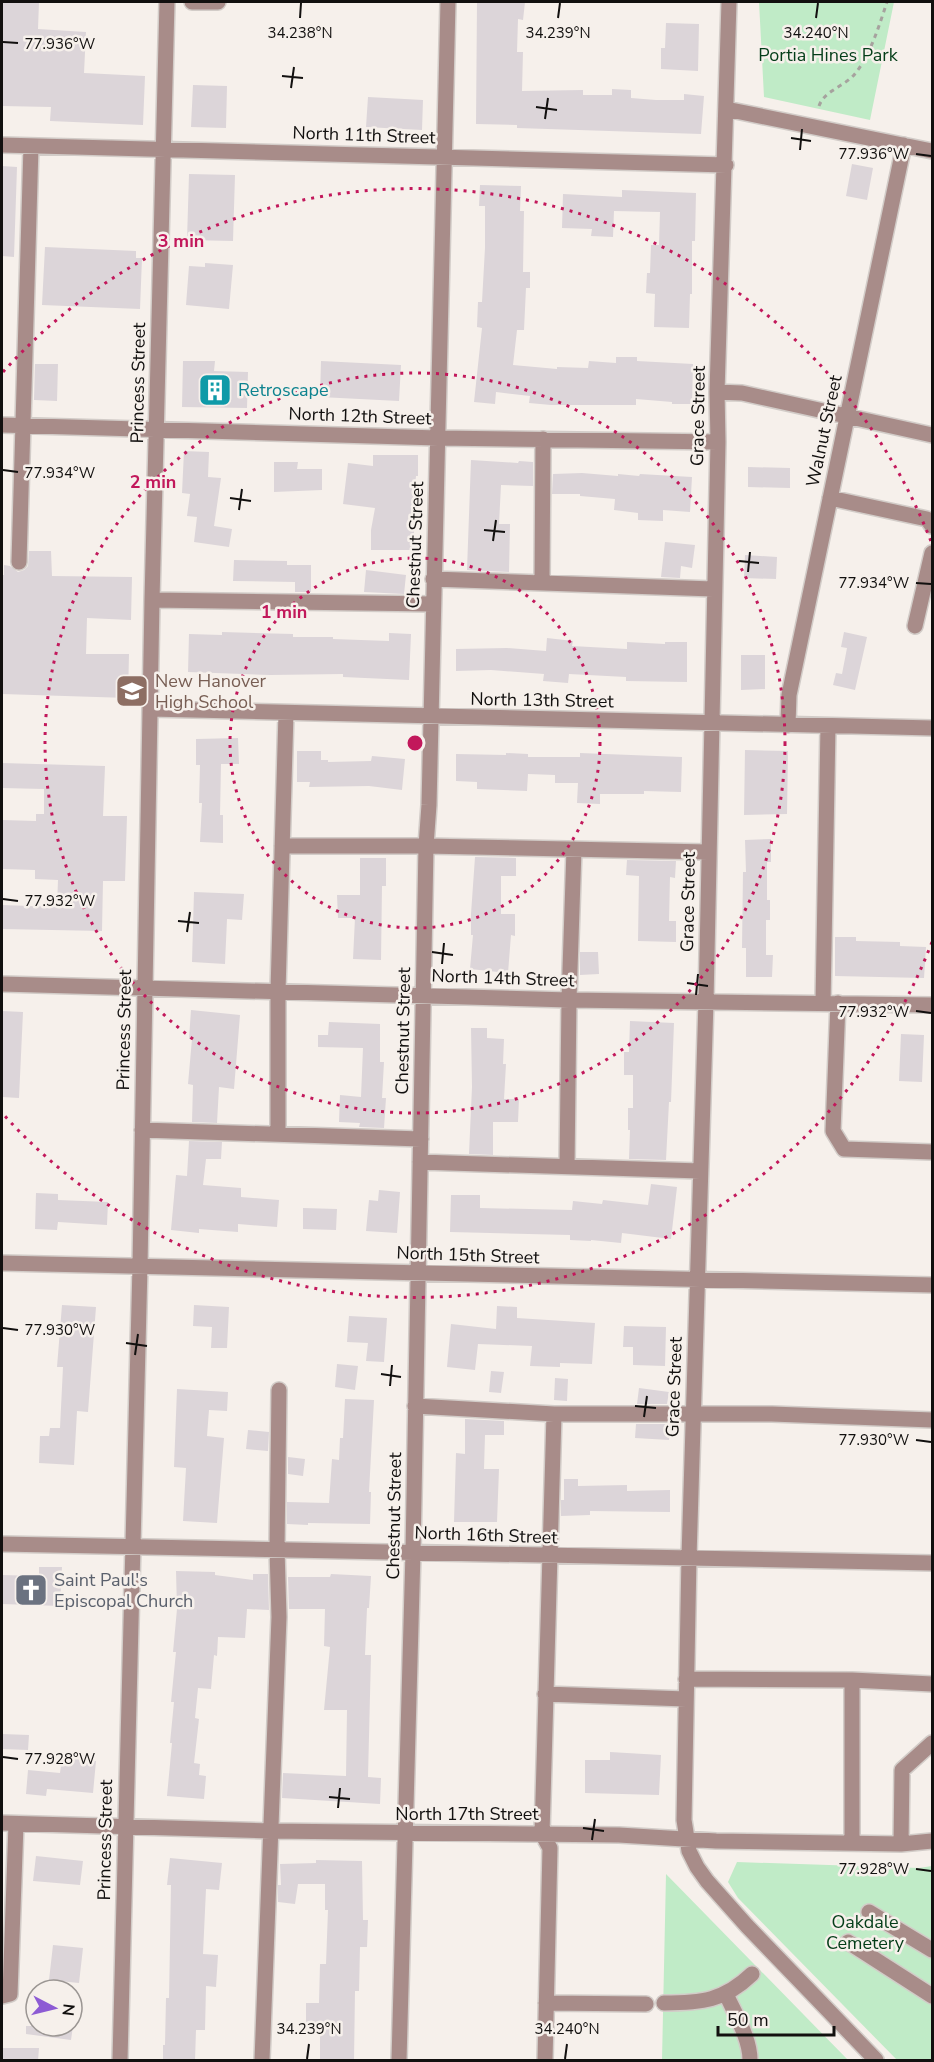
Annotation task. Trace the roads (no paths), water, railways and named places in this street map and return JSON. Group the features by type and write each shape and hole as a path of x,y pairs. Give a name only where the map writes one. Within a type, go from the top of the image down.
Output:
{"street":[{"name":"Princess Street","path":"120,2061 140,1266 152,600 167,2"},
{"path":"192,2 218,2"},
{"name":"Chestnut Street","path":"399,2061 413,1552 426,846 429,805 448,2"},
{"name":"Grace Street","path":"729,2 726,165 717,392 718,442 713,589 706,1001 688,1557 684,1820 686,1839 697,1867 721,1897 876,2061"},
{"path":"726,109 933,151"},
{"name":"North 11th Street","path":"2,145 726,165"},
{"name":"Walnut Street","path":"788,724 789,694 904,145"},
{"path":"19,562 31,146"},
{"path":"717,392 742,393 933,435"},
{"name":"North 12th Street","path":"2,425 438,438 718,442"},
{"path":"542,582 543,439"},
{"path":"830,498 927,519 933,526"},
{"path":"915,626 933,553"},
{"path":"433,579 713,589"},
{"path":"152,600 433,604"},
{"name":"North 13th Street","path":"151,709 933,728"},
{"path":"278,1134 278,991 286,713"},
{"path":"828,726 833,1131 844,1149 933,1152"},
{"path":"282,846 426,846 708,852"},
{"path":"567,1166 574,849"},
{"name":"North 14th Street","path":"2,984 569,1000 933,1005"},
{"path":"142,1130 421,1138"},
{"path":"420,1162 700,1171"},
{"name":"North 15th Street","path":"2,1263 933,1285"},
{"path":"262,2061 279,1617 277,1549 279,1390"},
{"path":"416,1406 554,1414 772,1414 933,1420"},
{"path":"544,2061 550,1848 542,1834 545,1694 552,1557 554,1414"},
{"name":"North 16th Street","path":"2,1544 933,1563"},
{"path":"686,1679 852,1680 933,1684"},
{"path":"852,1680 852,1843"},
{"path":"545,1694 686,1699"},
{"path":"901,1844 902,1770 933,1743"},
{"path":"2,1996 10,1994 9,1824"},
{"name":"North 17th Street","path":"9,1824 270,1831 619,1834 716,1841 901,1844 933,1841"},
{"path":"869,1912 933,1950"},
{"path":"848,1942 933,1996"},
{"path":"664,2002 697,2002 726,1994 737,1988 752,1974"},
{"path":"726,1994 742,2028 750,2053 750,2061"},
{"path":"546,2003 646,2004"}],"place":[{"name":"Retroscape","path":"215,390"},
{"name":"New Hanover High School","path":"132,691"},
{"name":"Saint Paul's Episcopal Church","path":"31,1590"}],"park label":[{"name":"Portia Hines Park","path":"828,55"},
{"name":"Oakdale Cemetery","path":"865,1932"}]}
